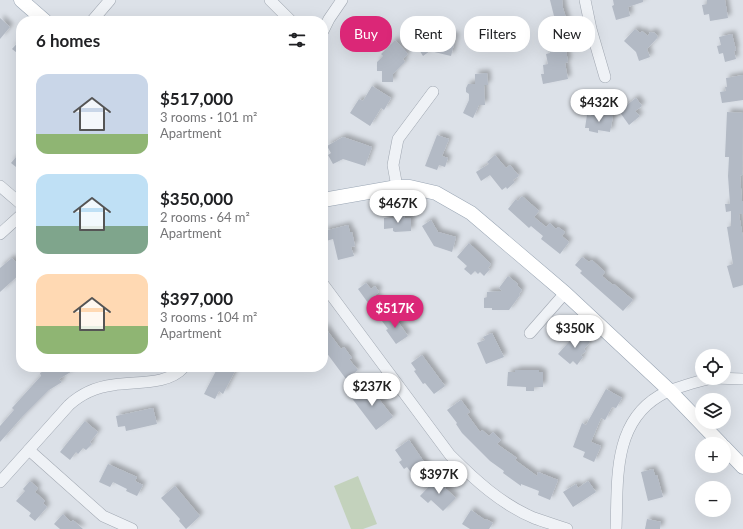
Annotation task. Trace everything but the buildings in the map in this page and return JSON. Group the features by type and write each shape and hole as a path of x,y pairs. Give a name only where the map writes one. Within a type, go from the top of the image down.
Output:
{"main road":[{"path":"21,0 39,16"},
{"path":"328,199 397,187 410,187 436,193 471,213 565,293 670,391 714,437"},
{"path":"731,454 743,467"}],"street":[{"path":"96,16 110,0"},
{"path":"270,0 286,16"},
{"path":"328,21 342,0"},
{"path":"585,0 591,29 605,77"},
{"path":"397,187 393,165 398,139 433,92"},
{"path":"0,186 16,200"},
{"path":"0,234 16,220"},
{"path":"328,291 450,455 475,480 491,493 534,518 567,529"},
{"path":"530,333 565,293"},
{"path":"0,482 69,405 81,395 112,385 166,379 176,372"},
{"path":"731,379 743,379"},
{"path":"616,529 619,462 625,435 631,423 637,414 659,396 695,383"},
{"path":"29,450 103,516 132,529"}],"green space":[{"path":"358,476 377,524 363,529 351,529 334,486"}]}
